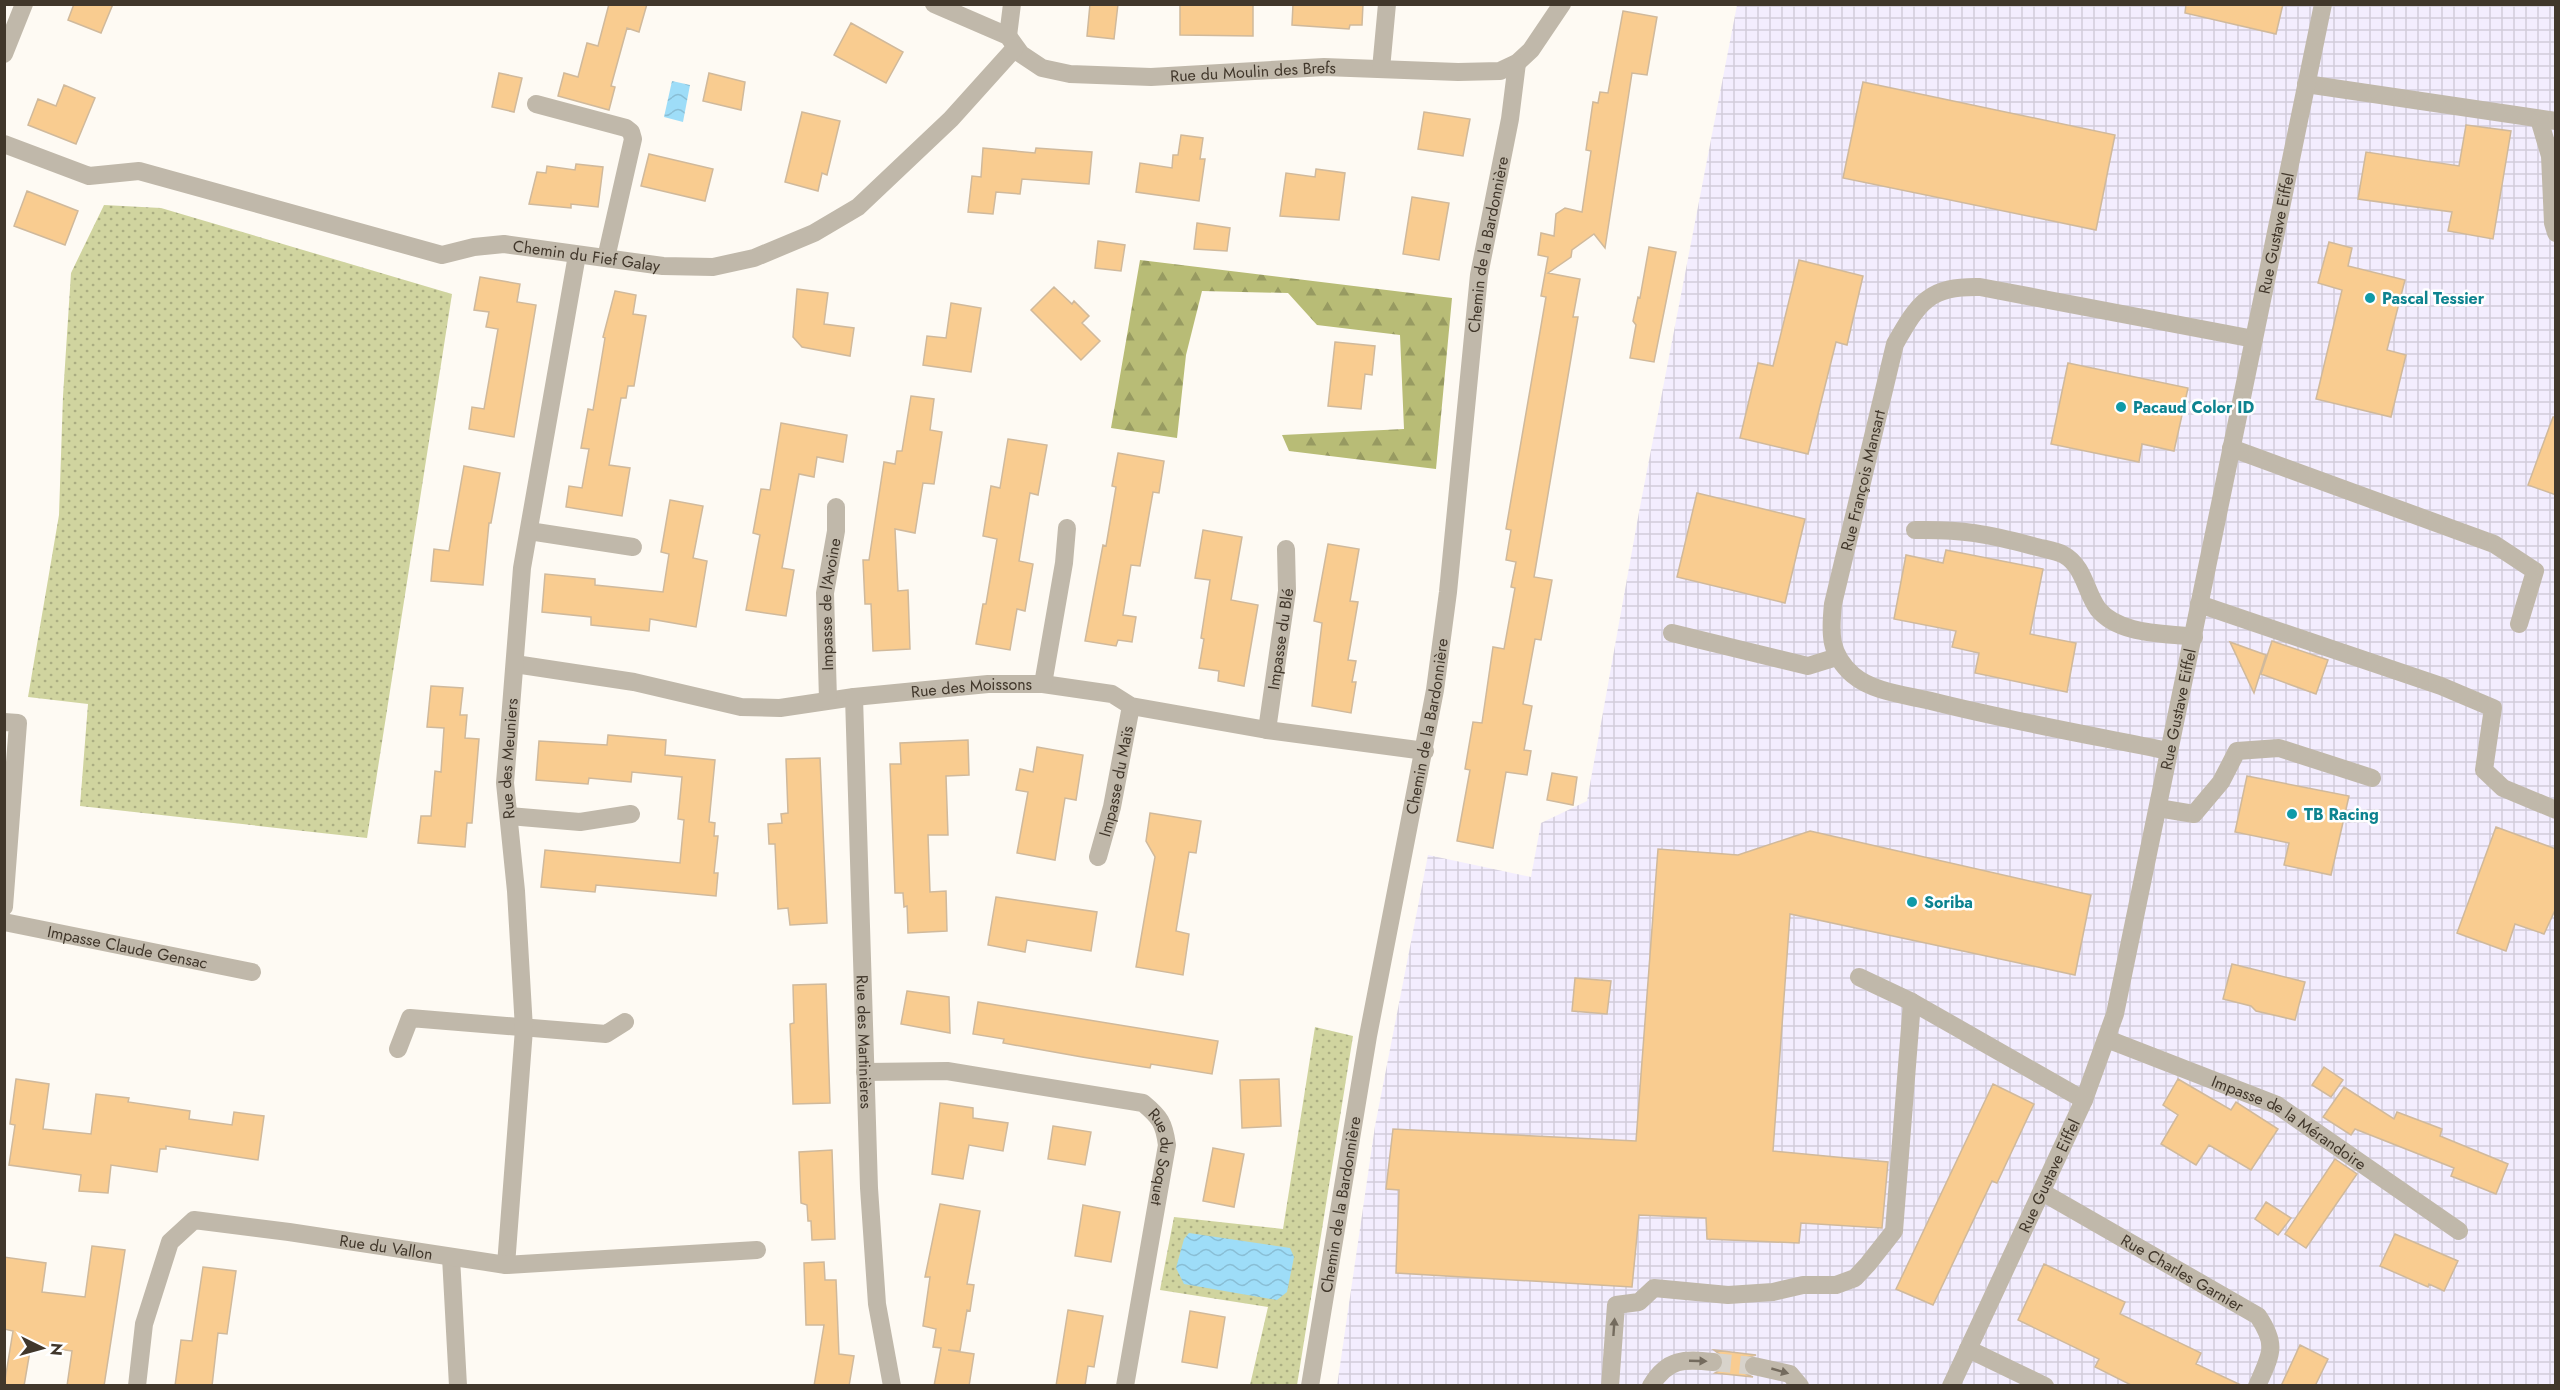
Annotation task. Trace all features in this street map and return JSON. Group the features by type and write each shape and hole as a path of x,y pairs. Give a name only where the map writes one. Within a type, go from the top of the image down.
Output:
{"street":[{"path":"4,54 24,4"},
{"name":"Rue du Moulin des Brefs","path":"934,4 1012,42 1031,62 1042,68 1070,74 1151,77 1324,67 1479,72 1500,70 1517,63"},
{"path":"1012,4 1012,42"},
{"path":"1381,69 1388,4"},
{"path":"1517,63 1531,50 1562,4"},
{"name":"Rue Gustave Eiffel","path":"1951,1386 2085,1100 2115,1014 2323,4"},
{"name":"Chemin du Fief Galay","path":"4,144 88,176 139,171 442,255 504,244 663,266 713,267 754,258 814,233 858,207 951,119 1012,42"},
{"name":"Chemin de la Bardonnière","path":"1310,1386 1368,1036 1425,751 1448,592 1479,275 1510,119 1517,63"},
{"path":"2306,84 2547,120 2553,223 2556,233"},
{"path":"536,104 626,128 631,132 633,139 606,258"},
{"name":"Rue des Meuniers","path":"506,1265 524,1029 505,783 522,568 577,255"},
{"name":"Rue François Mansart","path":"1837,657 1830,632 1833,604 1895,344 1913,313 1933,295 1955,286 1980,287 2254,339"},
{"path":"2231,448 2494,544 2535,571 2519,624"},
{"name":"Impasse de l'Avoine","path":"828,700 825,593 836,531 836,507"},
{"path":"1043,684 1064,563 1067,528"},
{"path":"1915,530 1949,529 1984,533 2065,555 2084,578 2098,609 2110,619 2132,629 2193,637"},
{"path":"529,531 633,547"},
{"name":"Impasse du Blé","path":"1267,730 1287,591 1286,549"},
{"path":"2199,604 2441,686 2493,708 2484,770 2503,788 2556,810"},
{"path":"1672,633 1808,666 1837,657 1854,676 1878,688 1994,717 2169,751"},
{"name":"Rue des Moissons","path":"515,664 634,682 741,707 780,708 854,697 988,684 1043,684 1112,694 1131,706 1267,730 1425,751"},
{"name":"Rue des Martinières","path":"854,697 865,1072 877,1304 892,1386"},
{"name":"Impasse du Maïs","path":"1098,857 1113,807 1131,706"},
{"path":"4,722 18,723 4,907"},
{"path":"2158,808 2194,814 2221,782 2237,751 2279,748 2372,778"},
{"path":"509,816 580,822 632,814"},
{"name":"Impasse Claude Gensac","path":"4,921 252,972"},
{"path":"1858,977 1912,1002 2085,1100"},
{"path":"1610,1386 1616,1305 1639,1302 1654,1288 1728,1295 1773,1292 1803,1285 1836,1285 1855,1278 1894,1231 1912,1002"},
{"path":"398,1049 410,1018 606,1034 626,1022"},
{"name":"Impasse de la Mérandoire","path":"2107,1039 2277,1105 2458,1231"},
{"name":"Rue du Soquet","path":"865,1072 947,1071 1143,1103 1155,1113 1165,1126 1167,1145 1125,1386"},
{"name":"Rue Charles Garnier","path":"2042,1192 2258,1316 2269,1333 2271,1354 2257,1386"},
{"name":"Rue du Vallon","path":"137,1386 144,1324 170,1242 194,1220 506,1265 757,1250"},
{"path":"451,1257 458,1386"},
{"path":"1968,1349 2045,1386"},
{"path":"1651,1386 1657,1375 1673,1362 1695,1360 1713,1362"},
{"path":"1754,1366 1790,1374 1800,1386"}],"shaded area":[{"path":"1737,5 2555,5 2555,1385 1337,1386 1375,1126 1428,855 1531,877 1541,823 1587,801 1639,512"}],"green space":[{"path":"104,205 161,208 452,294 367,838 80,806 88,704 28,697 59,515 63,396 71,273"},
{"path":"1140,260 1452,298 1436,469 1289,451 1282,435 1404,429 1400,335 1317,325 1288,293 1202,291 1186,355 1177,438 1111,428"},
{"path":"1315,1027 1353,1036 1297,1385 1250,1385 1268,1307 1160,1290 1174,1217 1283,1229"}],"water":[{"path":"672,81 690,85 683,122 664,117"},
{"path":"1189,1233 1290,1248 1294,1257 1287,1292 1277,1300 1184,1284 1176,1268 1184,1239"}],"building":[{"path":"74,4 113,4 101,33 68,20"},
{"path":"609,4 647,4 639,32 627,28 611,86 615,87 609,110 558,96 564,73 578,77 587,43 598,46"},
{"path":"1090,4 1118,4 1114,39 1087,36"},
{"path":"1180,4 1253,4 1253,36 1180,35"},
{"path":"1293,4 1363,4 1362,25 1350,25 1349,29 1292,25"},
{"path":"2186,4 2283,4 2276,34 2185,13"},
{"path":"1623,11 1657,17 1647,75 1632,73 1605,248 1594,234 1572,250 1571,257 1548,273 1580,279 1573,317 1578,317 1534,577 1552,580 1541,640 1535,639 1523,704 1532,706 1524,750 1531,751 1527,775 1506,772 1493,848 1457,841 1470,770 1465,769 1473,722 1482,723 1493,647 1504,649 1515,588 1511,587 1516,562 1506,560 1511,530 1506,529 1546,297 1541,296 1548,257 1538,255 1541,233 1554,236 1556,214 1565,208 1582,212 1591,151 1586,150 1593,102 1598,103 1600,92 1608,93"},
{"path":"851,23 903,52 886,83 834,55"},
{"path":"499,73 522,78 514,112 492,107"},
{"path":"709,73 745,82 741,110 703,101"},
{"path":"1863,82 2115,135 2096,230 1843,178"},
{"path":"64,85 95,98 76,144 28,125 38,99 56,106"},
{"path":"802,112 840,121 827,175 822,173 818,191 785,182"},
{"path":"1424,112 1470,119 1463,156 1418,149"},
{"path":"2466,125 2511,131 2493,239 2448,231 2452,212 2358,199 2366,152 2459,166"},
{"path":"1181,135 1203,138 1200,159 1205,159 1199,201 1136,192 1140,163 1172,168 1173,155 1178,155"},
{"path":"983,148 1035,153 1036,148 1092,152 1089,184 1022,179 1020,194 996,192 993,214 968,212 972,176 981,177"},
{"path":"649,154 713,169 705,201 641,186"},
{"path":"576,164 603,167 598,207 571,204 571,208 529,204 537,172 546,173 547,166 575,170"},
{"path":"1316,169 1345,173 1339,220 1280,216 1286,173 1315,177"},
{"path":"27,191 78,211 65,245 14,226"},
{"path":"1412,197 1449,203 1439,260 1403,254"},
{"path":"1197,223 1230,228 1227,251 1194,249"},
{"path":"1098,241 1125,245 1121,271 1095,268"},
{"path":"2329,242 2352,248 2348,266 2405,280 2387,350 2406,355 2391,417 2316,399 2342,290 2318,283"},
{"path":"1649,247 1676,252 1654,362 1630,358 1636,325 1633,321 1638,297 1640,298"},
{"path":"1799,260 1863,276 1847,345 1836,342 1808,454 1740,438 1758,363 1773,366"},
{"path":"480,277 520,284 517,302 536,305 514,437 469,429 472,407 484,409 498,329 486,327 489,312 474,310"},
{"path":"1054,287 1072,304 1074,301 1089,316 1082,323 1100,341 1081,360 1031,310"},
{"path":"797,289 828,293 824,324 854,328 850,356 802,347 793,337"},
{"path":"615,291 636,295 633,314 646,316 634,386 628,386 626,398 621,398 609,465 630,468 622,516 566,507 569,486 582,488 589,449 581,448 588,409 593,410 605,338 603,337"},
{"path":"951,303 981,308 971,372 923,365 927,336 946,338"},
{"path":"1335,342 1375,346 1372,375 1365,374 1361,409 1328,406"},
{"name":"Pacaud Color ID","path":"2068,363 2188,388 2174,451 2142,444 2139,462 2051,444"},
{"path":"911,396 934,399 930,430 942,432 934,484 923,483 915,533 895,529 898,591 908,590 910,649 873,651 871,604 865,604 863,560 869,560 884,462 895,464 897,451 902,451"},
{"path":"2553,417 2556,417 2556,495 2528,485"},
{"path":"781,423 847,435 843,462 817,457 814,477 799,474 782,568 794,570 786,616 746,610 760,535 753,533 761,489 770,490"},
{"path":"1008,439 1047,445 1038,495 1030,493 1019,561 1033,564 1025,611 1017,609 1010,650 976,644 983,604 986,604 997,539 983,536 991,486 1000,488"},
{"path":"1118,453 1164,461 1159,493 1153,492 1140,566 1131,565 1123,615 1136,617 1132,642 1118,640 1116,646 1085,641 1103,545 1106,546 1116,487 1112,486"},
{"path":"464,466 500,473 491,523 489,523 483,585 431,581 434,549 449,551"},
{"path":"1697,493 1805,519 1785,603 1677,577"},
{"path":"670,500 703,506 693,558 707,561 696,627 650,619 649,631 591,625 591,617 542,612 545,574 595,579 595,585 663,592 669,554 661,552"},
{"path":"1203,530 1242,537 1231,600 1258,605 1244,686 1218,681 1219,671 1199,668 1210,580 1195,578"},
{"path":"1328,544 1359,549 1350,601 1358,602 1348,660 1356,661 1352,682 1356,682 1351,713 1312,706 1322,623 1314,621"},
{"path":"1946,550 2043,569 2030,634 2076,643 2067,692 1975,673 1979,653 1952,647 1956,631 1894,619 1906,555 1943,563"},
{"path":"2272,641 2328,660 2316,694 2261,674"},
{"path":"2230,642 2266,655 2254,693"},
{"path":"431,686 463,688 460,715 467,715 465,738 479,739 472,823 467,823 465,847 418,843 421,816 431,816 435,771 441,772 444,728 427,727"},
{"path":"608,735 666,740 665,755 715,760 709,822 715,823 714,836 718,836 714,873 718,873 716,896 596,885 595,892 541,887 545,850 680,863 684,820 678,819 682,777 632,772 631,782 589,778 588,784 536,780 539,741 607,745"},
{"path":"968,740 969,775 946,776 948,835 928,835 930,892 946,891 947,931 908,933 907,906 904,907 903,893 895,893 890,764 901,764 900,743"},
{"path":"1037,747 1083,755 1076,800 1065,798 1055,860 1017,853 1028,792 1016,790 1020,769 1033,772"},
{"path":"820,758 827,923 790,925 788,908 778,909 775,844 769,844 768,824 782,823 781,814 788,813 786,759"},
{"path":"1552,773 1577,777 1573,805 1547,800"},
{"name":"TB Racing","path":"2247,776 2349,796 2331,875 2284,865 2289,843 2235,832"},
{"path":"1150,813 1201,821 1196,853 1189,852 1176,931 1189,934 1183,975 1136,967 1155,857 1146,841"},
{"path":"2496,827 2556,849 2556,908 2544,934 2515,924 2506,951 2457,933"},
{"path":"1810,831 2091,895 2075,975 1790,914 1773,1151 1888,1162 1882,1228 1801,1223 1799,1243 1707,1239 1706,1218 1639,1215 1632,1287 1396,1273 1399,1190 1386,1189 1393,1129 1636,1141 1658,849 1738,855"},
{"path":"996,897 1097,912 1091,951 1027,940 1025,952 988,945"},
{"path":"2232,964 2305,982 2295,1020 2256,1011 2251,1006 2223,999"},
{"path":"1575,978 1611,981 1607,1014 1572,1011"},
{"path":"826,984 830,1103 793,1104 790,1024 794,1023 793,985"},
{"path":"907,991 949,997 950,1033 901,1024"},
{"path":"978,1002 1218,1041 1212,1074 1151,1064 1150,1068 1082,1057 1003,1043 1004,1039 973,1034"},
{"path":"2324,1067 2343,1080 2331,1097 2312,1085"},
{"path":"16,1079 49,1084 43,1129 91,1134 96,1094 129,1098 128,1102 190,1111 189,1119 232,1125 234,1112 264,1116 258,1160 166,1146 166,1149 160,1149 157,1172 111,1165 108,1193 79,1191 81,1175 9,1165 15,1125 10,1124"},
{"path":"1279,1079 1281,1126 1242,1128 1240,1080"},
{"path":"2178,1079 2231,1110 2236,1102 2278,1129 2251,1170 2209,1145 2196,1165 2161,1144 2178,1115 2163,1105"},
{"path":"1993,1084 2034,1104 1997,1183 1992,1181 1933,1305 1896,1289"},
{"path":"2344,1087 2394,1119 2397,1112 2442,1129 2440,1136 2508,1164 2496,1194 2451,1176 2454,1168 2355,1129 2351,1135 2323,1117"},
{"path":"940,1103 973,1108 973,1118 1008,1123 1003,1151 969,1145 963,1179 932,1174"},
{"path":"1053,1126 1091,1132 1085,1165 1048,1159"},
{"path":"1213,1148 1244,1154 1234,1207 1203,1201"},
{"path":"832,1150 835,1239 812,1240 807,1205 801,1203 799,1152"},
{"path":"2335,1159 2357,1174 2306,1248 2285,1234"},
{"path":"2266,1202 2291,1218 2278,1235 2255,1219"},
{"path":"940,1204 980,1211 967,1284 974,1285 970,1311 967,1310 960,1351 948,1350 974,1354 969,1386 934,1386 941,1348 933,1347 936,1329 923,1326 930,1277 925,1277"},
{"path":"1083,1205 1120,1212 1111,1262 1075,1256"},
{"path":"2395,1234 2458,1261 2444,1291 2429,1284 2428,1287 2380,1266"},
{"path":"92,1246 125,1250 104,1386 67,1386 72,1351 31,1345 24,1386 4,1386 13,1331 4,1329 4,1257 46,1263 42,1292 85,1297"},
{"path":"824,1262 825,1280 836,1280 839,1354 854,1356 849,1386 814,1386 824,1325 806,1325 804,1263"},
{"path":"2044,1264 2125,1302 2120,1314 2201,1353 2196,1364 2243,1386 2133,1386 2095,1367 2099,1359 2018,1320"},
{"path":"203,1267 236,1271 227,1334 218,1333 212,1386 175,1386 181,1340 192,1341"},
{"path":"1068,1310 1103,1316 1094,1367 1088,1366 1085,1386 1056,1386"},
{"path":"1190,1311 1225,1317 1217,1368 1182,1362"},
{"path":"2300,1345 2328,1359 2315,1386 2281,1386"},
{"path":"1714,1350 1756,1355 1746,1358 1743,1364 1746,1374 1753,1377 1715,1373 1722,1369 1724,1363 1723,1357"}],"tunnel":[{"path":"1713,1362 1754,1366"}],"place":[{"name":"Pascal Tessier","path":"2370,298"},
{"name":"Pacaud Color ID","path":"2121,407"},
{"name":"TB Racing","path":"2292,814"},
{"name":"Soriba","path":"1912,902"}]}
